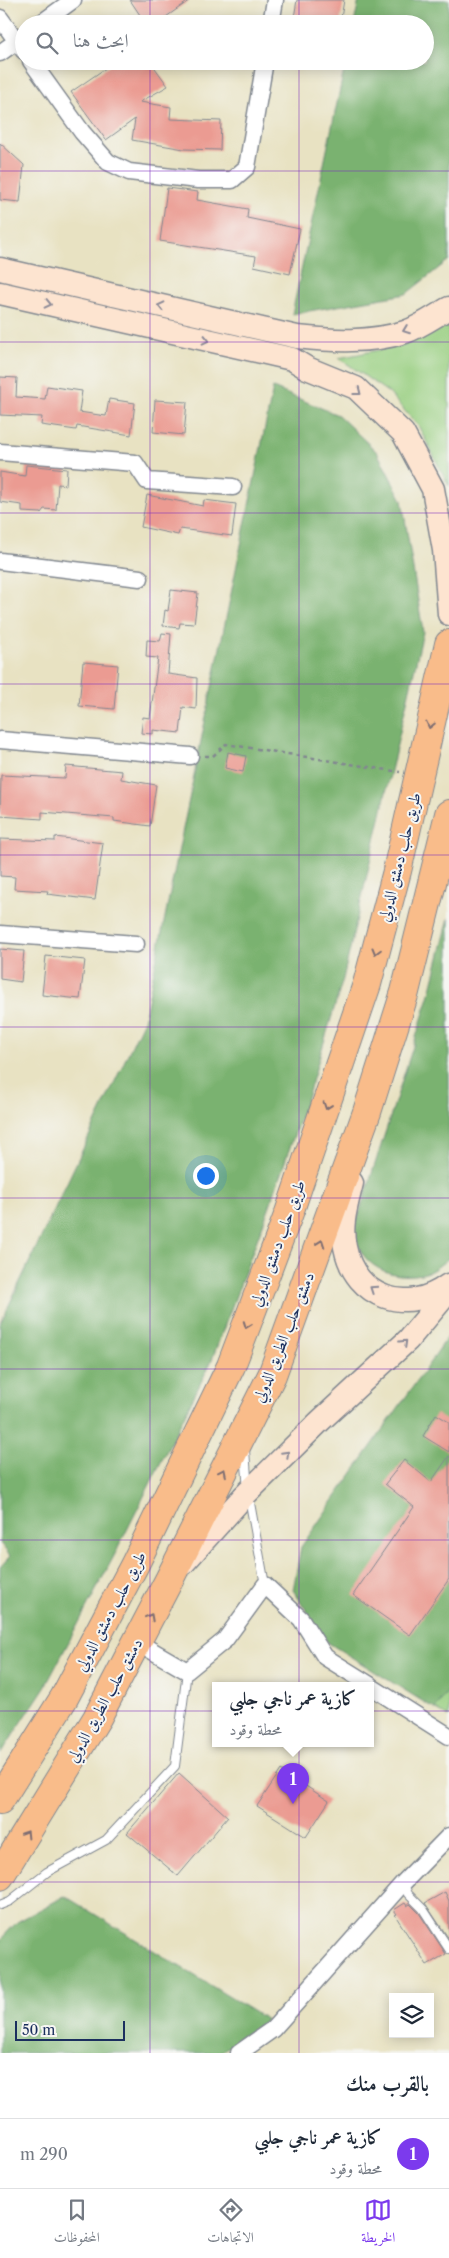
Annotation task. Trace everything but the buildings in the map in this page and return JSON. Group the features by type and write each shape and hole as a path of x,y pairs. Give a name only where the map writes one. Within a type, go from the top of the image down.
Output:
{"highway":[{"name":"طريق حلب دمشق الدولي","path":"0,1800 69,1690 135,1564 232,1366 295,1195 367,984 397,871 449,644"},
{"name":"دمشق حلب الطريق الدولي","path":"0,1876 97,1718 170,1580 272,1375 367,1112 405,992 449,814"}],"street":[{"path":"52,15 73,0"},
{"path":"272,15 275,0"},
{"path":"0,18 15,36"},
{"path":"0,53 15,46"},
{"path":"37,70 82,132 108,162 129,172 198,180 232,180 248,166 264,70"},
{"path":"0,269 297,337 313,339 354,341 405,332 449,308"},
{"path":"0,293 292,359 307,368 356,388 403,432 433,489 444,550 449,614"},
{"path":"307,368 313,339"},
{"path":"0,452 135,463 148,481 233,487"},
{"path":"0,561 140,578"},
{"path":"0,740 190,756"},
{"path":"0,934 136,944"},
{"path":"367,1112 342,1226 345,1248 351,1266 358,1278 391,1300 413,1301 435,1294 449,1284"},
{"path":"170,1580 248,1492 320,1421 408,1340 449,1291"},
{"path":"137,1642 187,1671 225,1640 265,1585 300,1619 325,1656 365,1682"},
{"path":"374,1688 449,1736"},
{"path":"240,2053 273,2029 403,1883 448,1838"}],"lane":[{"path":"243,1432 248,1492 265,1585"},
{"path":"0,1905 10,1901 47,1872 106,1840 175,1766 187,1671"},
{"path":"403,1883 408,1894 424,1909 449,1949"}],"path":[{"path":"190,756 213,756 226,744 419,775"}],"green space":[{"path":"359,0 449,0 449,260 406,294 292,314 344,70 434,70 434,15 356,15"},
{"path":"449,317 449,486 419,427 389,393 339,358 403,345"},
{"path":"273,388 338,415 377,452 402,500 423,632 343,979 309,1092 269,1208 211,1362 115,1554 45,1687 0,1755 0,1567 10,1556 0,1543 0,1324 144,1020"},
{"path":"449,918 449,1258 429,1272 401,1275 389,1273 369,1262 357,1242 354,1229 429,997"},
{"path":"449,1335 449,1689 435,1709 327,1642 293,1590 301,1547"},
{"path":"449,1689 449,1717 435,1709"},
{"path":"65,1896 267,2020 219,2053 0,2053 0,1940 17,1922"}],"place":[{"name":"كازية عمر ناجي جلبي","path":"293,1804"}]}
